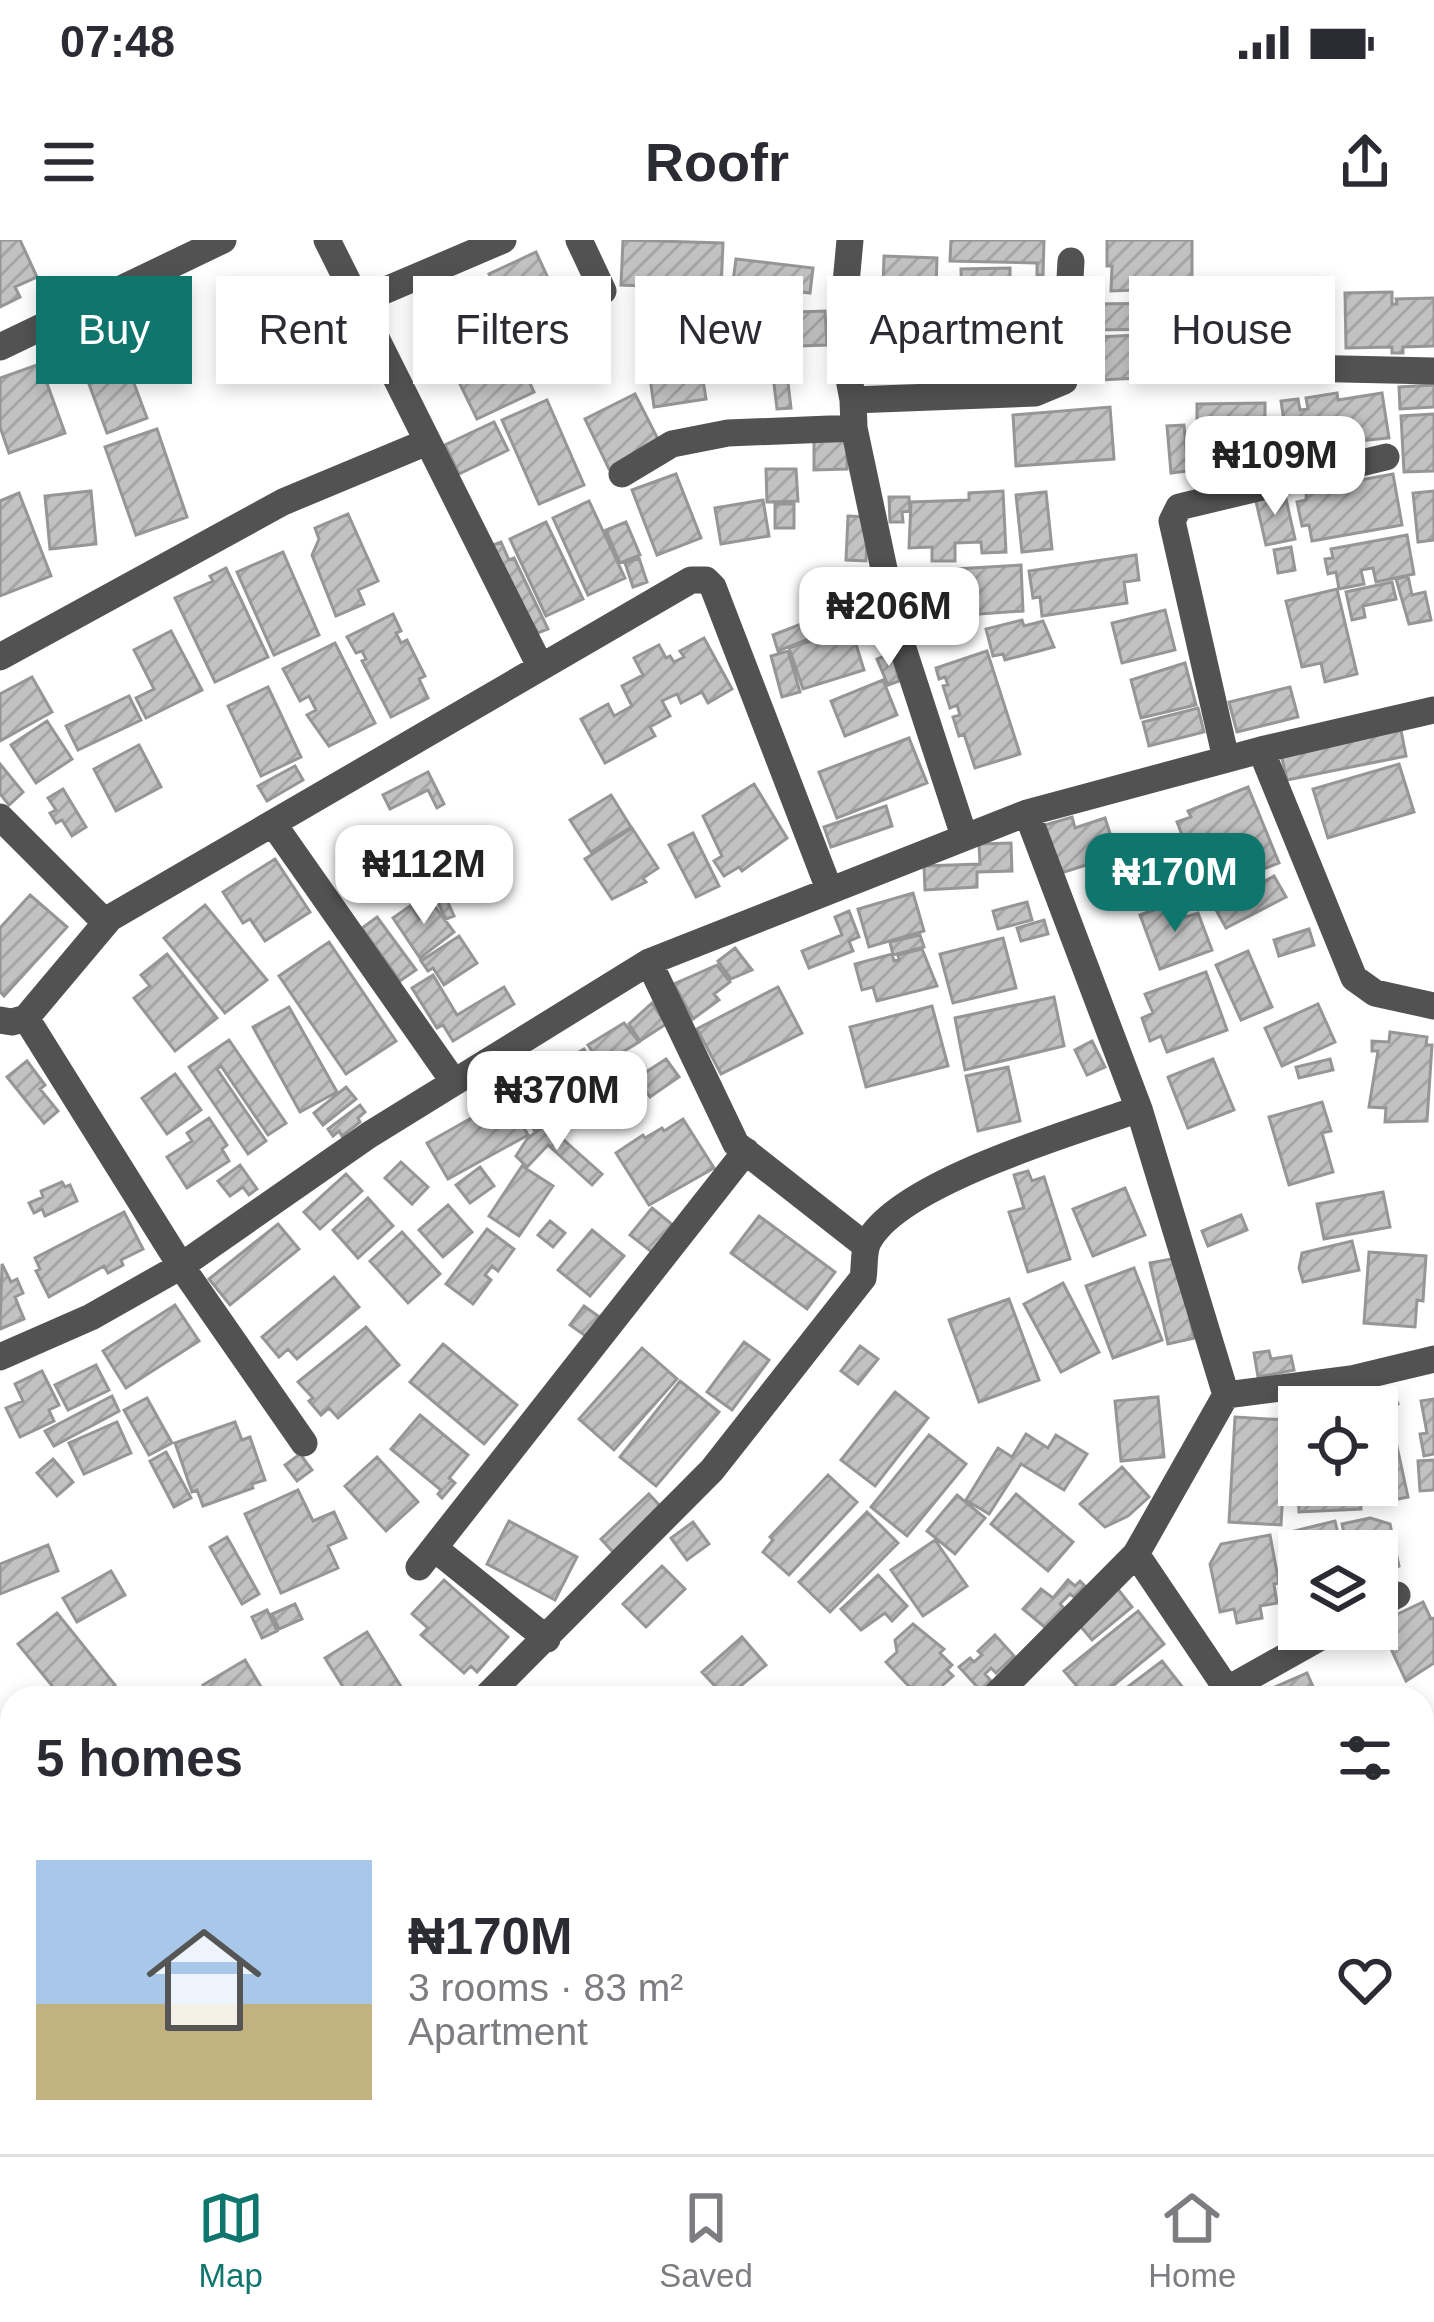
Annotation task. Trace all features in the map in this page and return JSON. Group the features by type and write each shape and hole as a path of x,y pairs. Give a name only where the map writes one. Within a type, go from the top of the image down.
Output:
{"street":[{"path":"0,347 224,240"},
{"path":"327,240 347,276"},
{"path":"389,290 503,240"},
{"path":"579,240 596,276"},
{"path":"850,240 841,337 853,414 897,630 964,836"},
{"path":"622,474 672,444 691,440 853,414 1035,393 1064,382 1071,261"},
{"path":"389,361 540,666"},
{"path":"1335,369 1434,371"},
{"path":"0,657 284,502 427,442"},
{"path":"1226,759 1172,520 1179,507 1386,457"},
{"path":"304,1443 13,1019 106,923 691,580 706,580 713,587 829,889"},
{"path":"0,1357 92,1317 181,1266 369,1135 649,962 1027,813 1261,750 1434,710"},
{"path":"1261,750 1354,978 1376,993 1434,1006"},
{"path":"1004,1686 1136,1554 1226,1395 1139,1109 1027,813"},
{"path":"0,817 106,923"},
{"path":"274,825 454,1082"},
{"path":"649,962 724,1126 746,1151 866,1246"},
{"path":"498,1686 712,1470 863,1278 866,1246 882,1222 935,1186 1139,1109"},
{"path":"547,1639 427,1558 746,1151"},
{"path":"1226,1395 1352,1379 1434,1359"},
{"path":"1136,1554 1225,1686"},
{"path":"1243,1686 1301,1650"}],"building":[{"path":"0,240 20,240 37,276 15,287 20,297 0,307"},
{"path":"623,240 723,243 722,276 635,276 635,286 621,285"},
{"path":"951,240 1044,240 1043,275 1037,275 1037,263 950,261"},
{"path":"1107,240 1192,240 1192,276 1129,276 1129,290 1111,291 1112,266 1107,266"},
{"path":"536,252 547,276 490,276"},
{"path":"884,256 937,258 936,276 883,276"},
{"path":"736,259 813,268 810,293 803,292 803,276 734,276"},
{"path":"1010,268 1010,276 961,276 961,269"},
{"path":"1392,292 1392,304 1397,304 1396,299 1434,298 1434,346 1403,347 1403,353 1392,353 1392,347 1346,348 1345,293"},
{"path":"1105,304 1129,304 1129,330 1105,330"},
{"path":"825,311 827,345 803,346 803,312"},
{"path":"1129,335 1129,379 1105,380 1105,337"},
{"path":"36,365 36,384 47,384 65,433 9,453 0,427 0,378"},
{"path":"89,384 134,384 147,418 107,433"},
{"path":"460,384 530,384 534,392 477,419"},
{"path":"651,384 704,384 706,399 654,407"},
{"path":"774,384 788,384 791,408 777,409"},
{"path":"1434,385 1434,407 1400,409 1399,387"},
{"path":"1337,393 1338,400 1382,393 1389,438 1288,448 1281,401 1298,399 1300,410 1308,409 1306,398"},
{"path":"635,394 660,443 609,469 585,419"},
{"path":"547,400 584,485 539,504 502,420"},
{"path":"1265,403 1265,456 1197,456 1197,404"},
{"path":"1110,407 1114,459 1016,466 1013,415"},
{"path":"1434,414 1434,471 1404,472 1401,416"},
{"path":"494,422 508,450 459,474 445,445"},
{"path":"1184,425 1188,471 1171,473 1167,426"},
{"path":"157,429 187,517 136,535 105,447"},
{"path":"814,441 847,441 847,469 814,470"},
{"path":"766,469 796,469 798,501 767,502"},
{"path":"1342,471 1344,483 1393,474 1402,525 1312,541 1309,525 1302,526 1297,502 1306,500 1307,485"},
{"path":"676,474 701,538 657,555 632,490"},
{"path":"1284,490 1295,539 1266,545 1255,497"},
{"path":"91,491 96,544 50,549 45,496"},
{"path":"1003,491 1006,552 982,553 981,542 955,543 955,561 932,561 932,547 909,548 911,502 969,500 969,493"},
{"path":"1434,491 1434,540 1418,542 1413,493"},
{"path":"1046,492 1052,549 1022,552 1016,495"},
{"path":"19,493 51,576 0,596 0,501"},
{"path":"889,497 909,497 910,511 902,512 903,522 890,522"},
{"path":"763,500 769,536 721,544 715,508"},
{"path":"589,501 625,578 588,595 553,518"},
{"path":"775,504 794,504 794,528 775,528"},
{"path":"348,514 378,581 358,590 364,604 336,616 312,555 319,539 315,528"},
{"path":"848,516 868,517 866,561 846,560"},
{"path":"546,522 583,599 546,616 510,539"},
{"path":"626,522 640,555 620,563 606,530"},
{"path":"1407,535 1414,574 1376,582 1373,568 1361,570 1364,584 1339,589 1336,572 1328,574 1325,559 1333,558 1331,549"},
{"path":"501,542 509,560 514,558 548,629 538,633 486,548"},
{"path":"1291,547 1295,570 1278,573 1274,550"},
{"path":"283,552 319,635 274,655 237,572"},
{"path":"1136,555 1139,580 1124,582 1127,603 1042,616 1040,597 1033,598 1029,571"},
{"path":"639,558 647,582 633,587 625,563"},
{"path":"1021,565 1023,611 924,618 923,610 915,610 913,590 923,589 921,571"},
{"path":"226,568 268,657 215,682 175,598 213,581 210,576"},
{"path":"1408,576 1412,595 1425,592 1431,620 1409,624 1396,579"},
{"path":"1392,582 1396,599 1363,606 1365,617 1352,620 1346,592"},
{"path":"1337,589 1357,674 1325,682 1321,663 1302,667 1286,601"},
{"path":"843,608 850,623 778,651 773,635"},
{"path":"1165,610 1175,650 1122,663 1112,623"},
{"path":"393,614 401,643 407,640 425,676 419,679 428,698 391,717 362,661 366,659 362,651 356,653 347,637"},
{"path":"1022,620 1024,626 1043,621 1054,647 1005,660 1003,654 993,656 986,629"},
{"path":"851,628 864,670 803,689 789,648"},
{"path":"171,631 202,690 146,718 136,698 154,689 134,650"},
{"path":"704,638 732,689 708,703 702,692 681,703 677,694 662,701 670,716 650,727 655,736 605,763 581,719 608,704 614,716 632,706 622,686 643,675 634,658 659,645 674,662 684,657 680,651"},
{"path":"335,643 375,723 329,746 307,715 316,710 309,696 300,701 283,669"},
{"path":"788,651 800,692 782,697 771,656"},
{"path":"987,651 1020,754 975,768 953,717 960,715 957,705 950,708 943,686 948,685 945,677 939,679 936,668"},
{"path":"892,653 899,681 888,685 877,659"},
{"path":"1185,663 1196,705 1141,718 1131,680"},
{"path":"32,677 52,712 0,741 0,694"},
{"path":"883,680 897,715 845,736 831,701"},
{"path":"268,687 301,757 261,776 228,706"},
{"path":"1290,687 1298,717 1237,732 1229,702"},
{"path":"129,696 141,720 78,750 66,726"},
{"path":"1198,708 1204,732 1149,746 1143,722"},
{"path":"47,721 72,759 36,783 11,745"},
{"path":"1400,725 1406,756 1287,780 1280,750"},
{"path":"909,738 927,783 837,818 819,772"},
{"path":"139,745 161,787 116,811 94,769"},
{"path":"0,764 23,792 9,805 0,794"},
{"path":"1399,764 1414,812 1328,838 1313,789"},
{"path":"295,766 303,780 267,801 258,786"},
{"path":"428,772 444,804 437,808 428,790 390,809 383,795"},
{"path":"754,784 787,838 742,871 739,867 724,876 714,861 722,856 703,816"},
{"path":"1248,787 1279,863 1204,892 1177,822 1191,817 1188,811"},
{"path":"63,789 86,827 72,836 62,820 56,823 50,813 56,810 48,798"},
{"path":"611,795 631,827 591,852 570,820"},
{"path":"886,806 892,826 831,847 824,827"},
{"path":"1072,817 1075,828 1105,818 1117,855 1061,873 1045,825"},
{"path":"632,828 658,868 643,878 646,882 612,899 585,859"},
{"path":"461,829 472,853 418,879 406,854"},
{"path":"693,833 719,886 696,897 669,845"},
{"path":"1166,838 1189,892 1157,906 1134,852"},
{"path":"1011,843 1012,871 977,872 977,887 925,890 924,866 980,864 979,844"},
{"path":"275,859 310,912 265,941 250,919 243,923 223,892"},
{"path":"435,874 454,916 446,919 432,890 419,896 414,884"},
{"path":"1274,876 1286,897 1226,928 1215,908"},
{"path":"913,893 924,931 869,947 858,909"},
{"path":"30,895 67,927 4,996 0,992 0,928"},
{"path":"427,896 454,932 420,958 393,918 410,906 419,919 424,916 415,904"},
{"path":"1027,902 1032,920 998,929 993,911"},
{"path":"1176,902 1182,918 1198,913 1212,950 1160,969 1140,915"},
{"path":"205,905 267,980 225,1013 164,938"},
{"path":"849,911 859,937 849,941 853,951 809,968 802,951 842,935 835,917"},
{"path":"377,917 416,970 400,981 362,928"},
{"path":"1044,920 1048,934 1021,941 1017,928"},
{"path":"1309,929 1314,945 1279,956 1274,940"},
{"path":"920,935 924,947 893,955 890,942"},
{"path":"459,936 477,963 444,985 433,968 428,971 421,961"},
{"path":"1003,938 1016,988 953,1003 940,954"},
{"path":"329,942 396,1041 346,1074 279,976"},
{"path":"735,948 752,970 731,979 718,961"},
{"path":"922,949 937,986 877,1001 873,987 862,990 855,964 892,954 894,961 899,960 898,955"},
{"path":"1248,951 1272,1007 1241,1020 1216,965"},
{"path":"167,954 217,1018 175,1051 134,998 150,986 141,975"},
{"path":"717,965 730,982 714,994 719,1000 693,1019 674,984"},
{"path":"1206,972 1227,1030 1167,1052 1161,1036 1150,1041 1142,1018 1153,1013 1145,994"},
{"path":"433,975 457,1015 504,987 514,1004 453,1041 443,1025 437,1028 412,988"},
{"path":"778,987 802,1033 721,1074 697,1029"},
{"path":"1054,997 1064,1046 965,1070 955,1018"},
{"path":"652,1003 666,1024 640,1041 629,1024"},
{"path":"1318,1004 1335,1042 1282,1066 1265,1028"},
{"path":"932,1006 948,1066 866,1087 850,1027"},
{"path":"289,1007 337,1092 300,1112 253,1027"},
{"path":"624,1023 639,1042 601,1065 588,1045"},
{"path":"1390,1032 1427,1037 1426,1045 1432,1045 1427,1121 1385,1122 1386,1108 1369,1107 1378,1051 1372,1051 1372,1041 1389,1042"},
{"path":"229,1040 286,1123 268,1135 221,1066 217,1069 266,1141 248,1154 189,1067"},
{"path":"1092,1041 1105,1067 1087,1075 1075,1050"},
{"path":"584,1049 596,1070 577,1081 581,1088 553,1105 536,1077"},
{"path":"666,1059 679,1077 650,1097 637,1078"},
{"path":"1213,1059 1234,1110 1188,1128 1168,1077"},
{"path":"1330,1059 1333,1070 1299,1078 1296,1067"},
{"path":"27,1061 45,1085 40,1089 58,1111 44,1123 7,1077"},
{"path":"1008,1067 1020,1121 978,1131 966,1076"},
{"path":"175,1074 201,1110 167,1134 142,1098"},
{"path":"346,1087 356,1099 323,1125 314,1113"},
{"path":"507,1098 528,1135 448,1179 427,1143"},
{"path":"539,1102 550,1119 534,1130 522,1113"},
{"path":"1322,1102 1331,1131 1322,1133 1333,1172 1289,1185 1269,1117"},
{"path":"360,1105 365,1112 360,1122 342,1136 339,1131 333,1136 328,1129"},
{"path":"209,1118 227,1145 222,1149 229,1161 187,1188 167,1157 192,1141 187,1133"},
{"path":"683,1119 714,1168 649,1205 616,1153 643,1135 664,1131"},
{"path":"546,1124 602,1174 592,1185 548,1145 527,1167 516,1156 527,1139"},
{"path":"401,1162 428,1187 412,1204 385,1178"},
{"path":"240,1165 257,1189 249,1195 243,1187 230,1196 218,1181"},
{"path":"522,1166 553,1186 519,1236 489,1216"},
{"path":"480,1167 494,1186 470,1203 456,1185"},
{"path":"1028,1171 1032,1181 1044,1177 1070,1259 1028,1272 1009,1212 1024,1208 1014,1175"},
{"path":"346,1174 362,1191 320,1229 304,1212"},
{"path":"62,1182 65,1187 70,1185 77,1201 45,1216 42,1209 34,1213 29,1203 43,1197 41,1191"},
{"path":"1125,1188 1145,1235 1093,1256 1073,1209"},
{"path":"1383,1192 1390,1227 1324,1239 1317,1204"},
{"path":"368,1198 393,1226 358,1258 333,1230"},
{"path":"448,1205 472,1232 443,1257 419,1230"},
{"path":"652,1208 674,1226 653,1253 630,1235"},
{"path":"124,1212 143,1249 108,1273 104,1266 49,1297 35,1258"},
{"path":"1241,1215 1247,1230 1208,1246 1202,1231"},
{"path":"759,1216 835,1272 807,1309 731,1253"},
{"path":"550,1221 565,1233 553,1247 538,1235"},
{"path":"278,1224 299,1249 230,1305 209,1279"},
{"path":"487,1229 514,1249 498,1271 492,1266 485,1275 491,1280 473,1304 446,1284"},
{"path":"592,1230 624,1256 590,1296 558,1270"},
{"path":"402,1232 440,1274 408,1303 370,1261"},
{"path":"1352,1241 1359,1270 1303,1282 1302,1253"},
{"path":"1369,1252 1426,1256 1423,1301 1417,1300 1415,1327 1364,1323"},
{"path":"1177,1258 1194,1338 1168,1344 1150,1263"},
{"path":"2,1264 23,1293 15,1297 24,1319 0,1329"},
{"path":"1134,1268 1162,1340 1113,1358 1086,1286"},
{"path":"334,1277 359,1307 297,1359 288,1349 279,1357 262,1337"},
{"path":"1063,1283 1099,1352 1061,1372 1024,1304"},
{"path":"1009,1299 1039,1380 979,1402 949,1320"},
{"path":"175,1305 199,1341 126,1388 103,1351"},
{"path":"584,1306 601,1318 587,1337 570,1325"},
{"path":"366,1327 399,1365 338,1418 329,1408 321,1415 298,1382"},
{"path":"744,1342 769,1360 732,1410 707,1392"},
{"path":"443,1344 517,1405 484,1444 410,1382"},
{"path":"860,1346 878,1359 858,1384 841,1371"},
{"path":"642,1348 677,1379 614,1450 579,1419"},
{"path":"1269,1351 1271,1359 1291,1356 1294,1370 1258,1377 1254,1353"},
{"path":"96,1365 109,1390 68,1410 55,1385"},
{"path":"42,1371 59,1405 49,1410 54,1421 20,1437 6,1408 23,1401 15,1384"},
{"path":"680,1381 719,1412 656,1486 620,1457"},
{"path":"895,1392 928,1418 875,1486 841,1460"},
{"path":"112,1396 119,1411 54,1446 45,1431"},
{"path":"1158,1397 1164,1457 1121,1461 1115,1401"},
{"path":"147,1398 172,1443 149,1455 124,1410"},
{"path":"1434,1399 1434,1454 1424,1456 1420,1434 1427,1433 1421,1401"},
{"path":"420,1415 468,1455 449,1478 455,1483 442,1498 441,1490 391,1449"},
{"path":"1235,1417 1278,1419 1281,1525 1229,1522"},
{"path":"117,1422 131,1453 84,1474 69,1443"},
{"path":"235,1422 242,1440 250,1437 265,1480 203,1506 197,1490 192,1492 175,1443"},
{"path":"1026,1434 1048,1448 1056,1435 1087,1454 1064,1490 1021,1464 989,1514 966,1500 998,1448 1012,1457"},
{"path":"929,1435 966,1464 907,1536 871,1507"},
{"path":"1398,1451 1408,1497 1398,1499"},
{"path":"166,1452 191,1498 174,1507 150,1461"},
{"path":"300,1454 312,1470 297,1481 285,1465"},
{"path":"377,1457 418,1502 386,1531 345,1486"},
{"path":"53,1459 73,1482 57,1496 37,1473"},
{"path":"1434,1460 1434,1490 1420,1491 1418,1461"},
{"path":"1122,1467 1149,1497 1128,1516 1105,1527 1080,1504"},
{"path":"828,1475 857,1502 789,1575 763,1552 773,1540 770,1537"},
{"path":"298,1490 313,1521 334,1512 346,1538 328,1546 338,1568 281,1593 245,1514"},
{"path":"649,1494 661,1507 613,1552 601,1539"},
{"path":"1016,1494 1073,1542 1048,1571 991,1524"},
{"path":"957,1495 985,1518 955,1554 927,1531"},
{"path":"1299,1506 1361,1506 1361,1509 1299,1512"},
{"path":"867,1512 898,1543 830,1612 799,1582"},
{"path":"1370,1518 1390,1524 1391,1530 1343,1530 1342,1524"},
{"path":"509,1521 577,1557 555,1600 487,1564"},
{"path":"1335,1521 1337,1530 1298,1530"},
{"path":"693,1522 709,1544 687,1560 671,1538"},
{"path":"1270,1535 1277,1603 1260,1606 1262,1618 1237,1623 1234,1609 1220,1612 1210,1564 1221,1544"},
{"path":"227,1537 259,1594 242,1604 210,1547"},
{"path":"935,1540 967,1586 923,1616 891,1570"},
{"path":"48,1545 58,1571 0,1594 0,1564"},
{"path":"662,1566 685,1589 646,1627 623,1604"},
{"path":"111,1571 125,1595 77,1622 63,1598"},
{"path":"878,1575 907,1606 892,1621 885,1613 861,1630 841,1609"},
{"path":"444,1580 508,1637 477,1672 471,1666 464,1673 421,1635 428,1628 412,1614"},
{"path":"1068,1580 1085,1586 1075,1598 1070,1594 1060,1604 1064,1608 1047,1629 1023,1609 1041,1589 1053,1598"},
{"path":"1117,1588 1132,1607 1092,1640 1076,1621"},
{"path":"1423,1602 1434,1618 1434,1663 1406,1681 1392,1650 1398,1650 1398,1614"},
{"path":"295,1604 302,1619 279,1629 272,1614"},
{"path":"267,1610 277,1631 262,1638 252,1617"},
{"path":"1138,1611 1164,1644 1113,1686 1077,1686 1064,1671"},
{"path":"57,1613 115,1685 52,1686 18,1644"},
{"path":"913,1624 944,1649 940,1653 952,1665 947,1670 953,1676 944,1686 909,1686 886,1662 897,1652 895,1640"},
{"path":"367,1632 401,1686 342,1686 325,1658"},
{"path":"995,1635 1014,1656 996,1673 991,1668 985,1674 992,1682 987,1686 976,1686 959,1667 970,1658 974,1662 982,1655 978,1651"},
{"path":"742,1637 766,1665 741,1686 715,1686 702,1672"},
{"path":"245,1660 260,1686 204,1686"},
{"path":"1162,1661 1182,1686 1129,1686"},
{"path":"1307,1673 1313,1686 1277,1686"}]}
